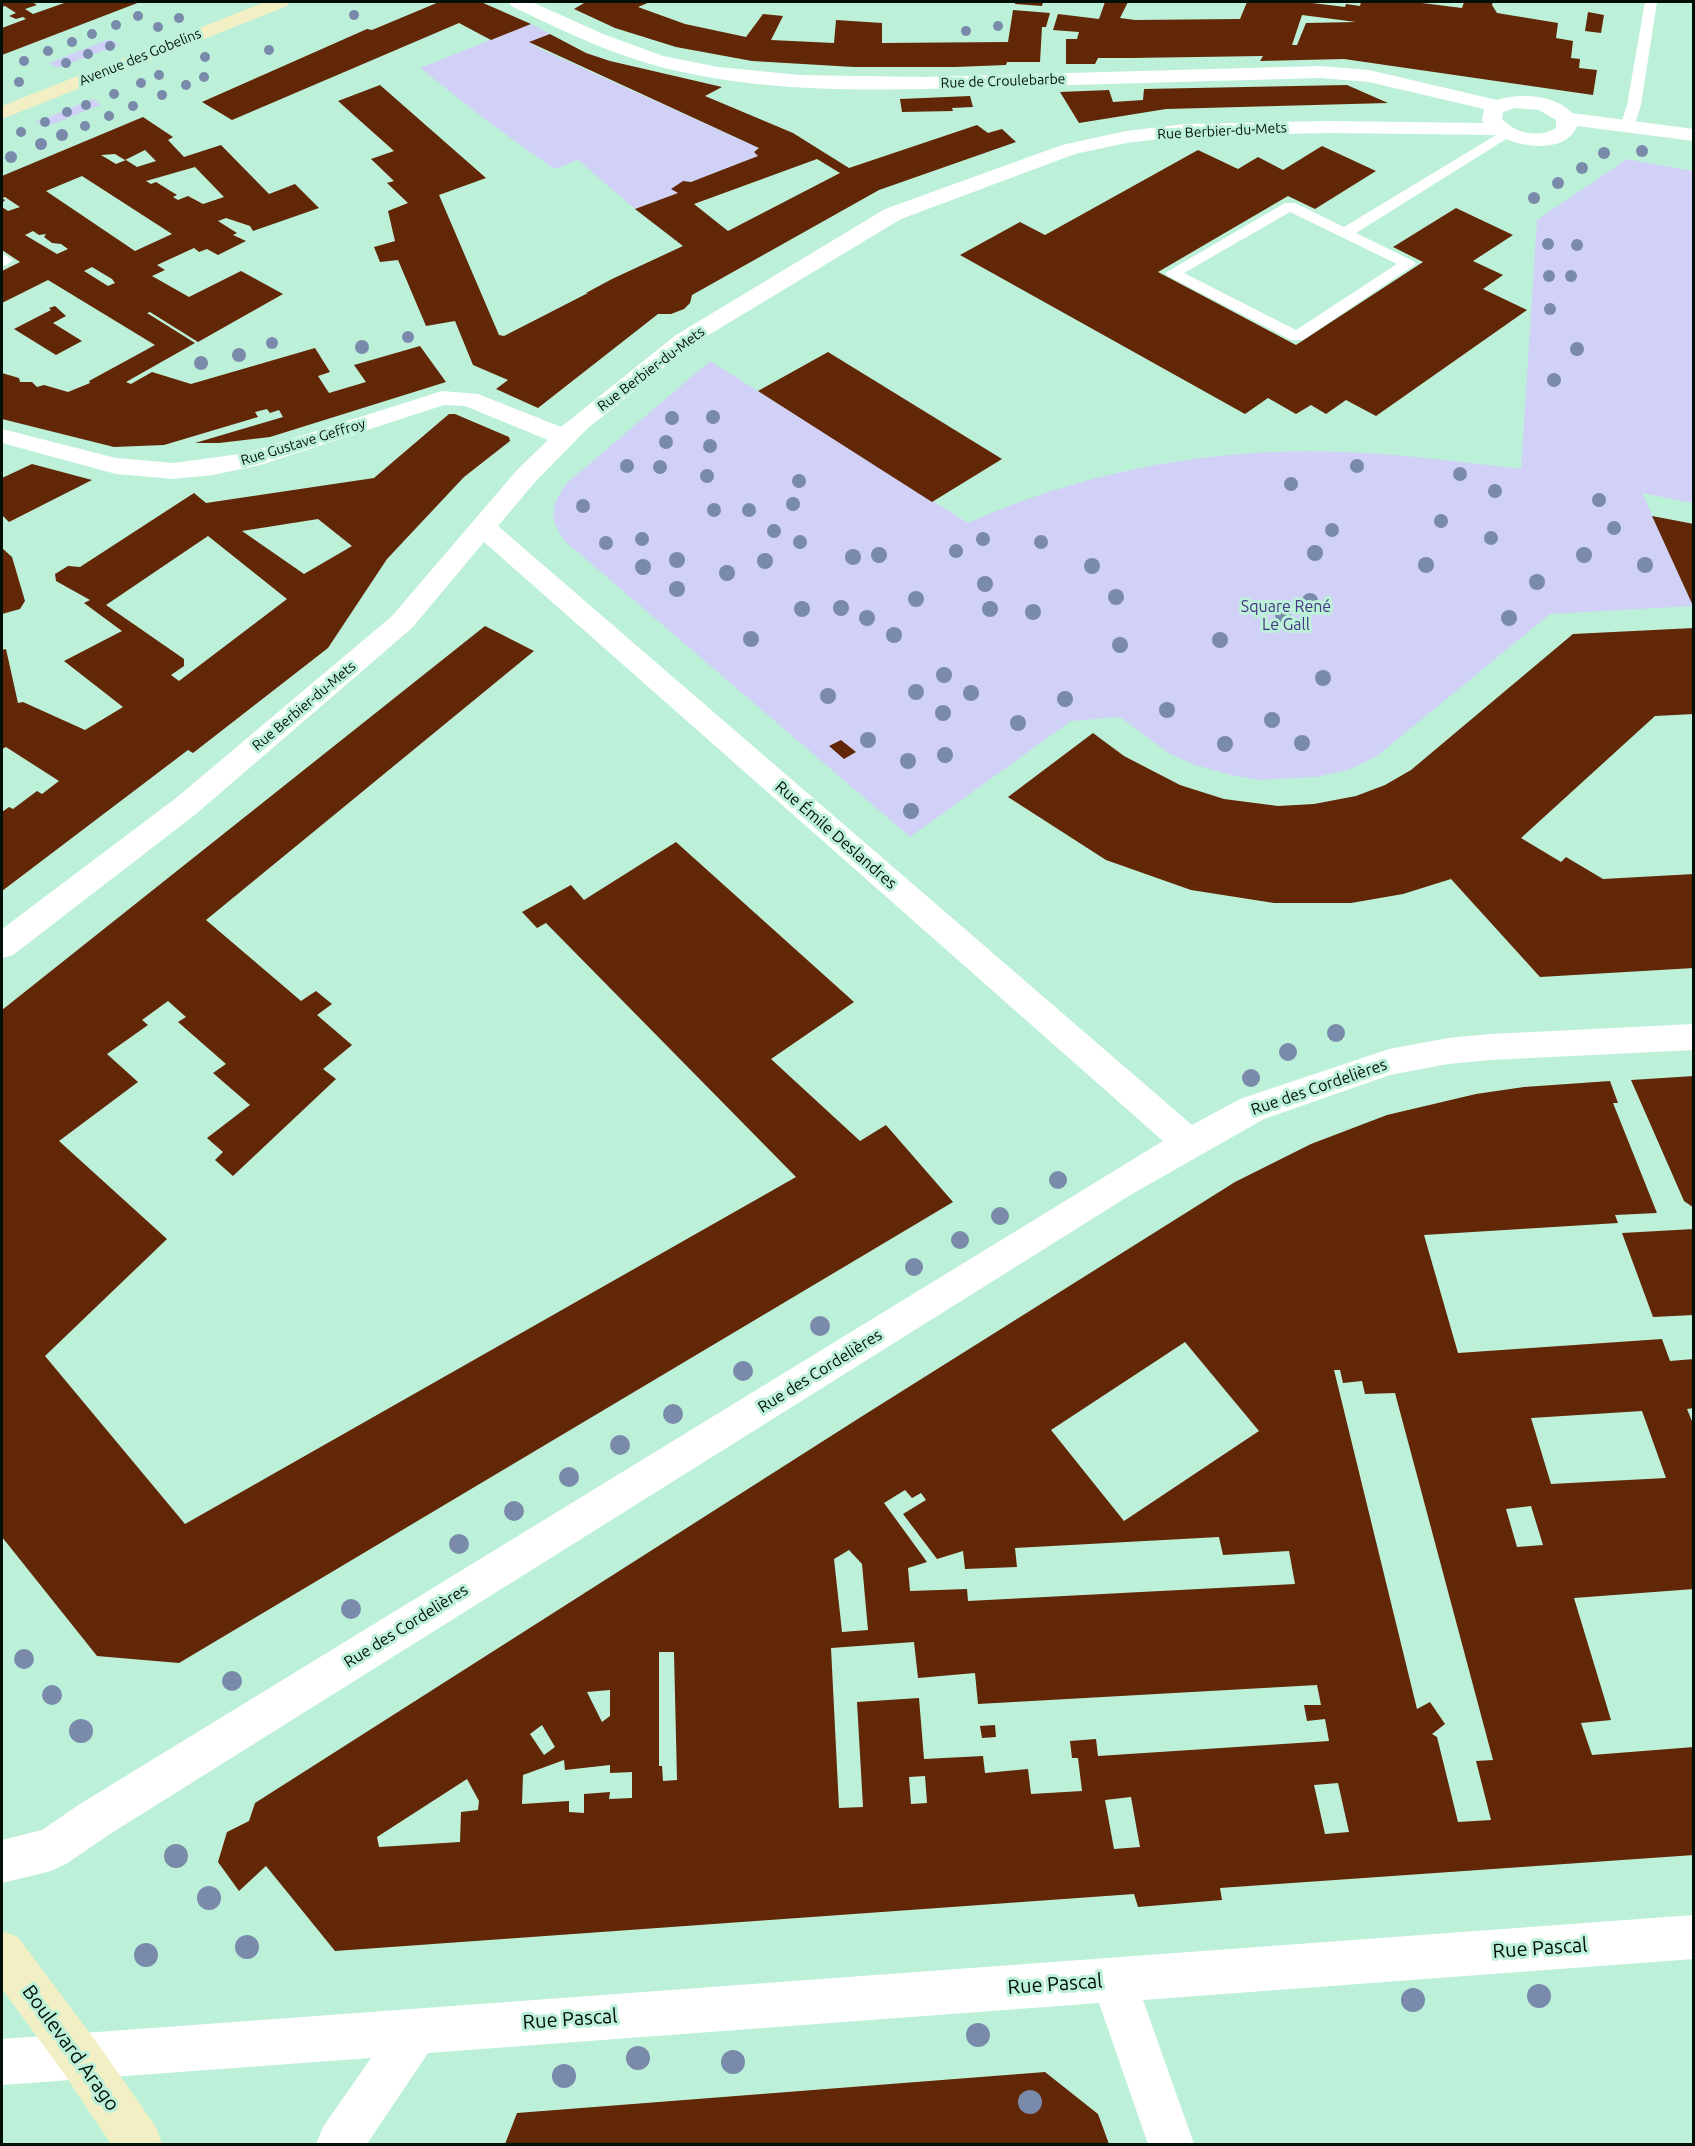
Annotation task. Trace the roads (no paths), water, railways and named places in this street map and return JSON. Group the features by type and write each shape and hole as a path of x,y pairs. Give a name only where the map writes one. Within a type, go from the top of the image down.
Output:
{"main road":[{"name":"Avenue des Gobelins","path":"2,113 280,2"},
{"name":"Boulevard Arago","path":"2,1953 79,2056 139,2145"}],"street":[{"name":"Rue de Croulebarbe","path":"518,2 625,51 677,65 729,75 894,85 1320,72 1369,76 1498,106 1507,103 1530,102 1552,108 1566,118 1694,135"},
{"path":"1498,106 1494,110 1492,120 1503,131 1529,139 1553,138 1568,127 1566,118"},
{"name":"Rue Berbier-du-Mets","path":"2,946 186,806 402,622 526,476 563,437 684,340 893,214 1069,149 1126,137 1185,130 1329,127 1503,131"},
{"name":"Rue Gustave Geffroy","path":"2,436 116,466 173,471 251,460 442,398 455,397 469,399 563,437"},
{"name":"Rue Émile Deslandres","path":"484,528 1189,1143"},
{"name":"Rue des Cordelières","path":"2,1861 51,1849 95,1819 1189,1143 1251,1109 1389,1062 1448,1051 1694,1037"},
{"name":"Rue Pascal","path":"2,2062 1694,1937"},
{"path":"1113,1980 1171,2145"},
{"path":"340,2145 417,2031"}],"lane":[{"path":"1627,127 1634,105 1651,2"},
{"path":"1345,233 1503,131"},
{"path":"1290,206 1345,233 1408,264 1296,337 1173,273 1290,206"}],"park label":[{"name":"Square René Le Gall","path":"1286,616"}]}
